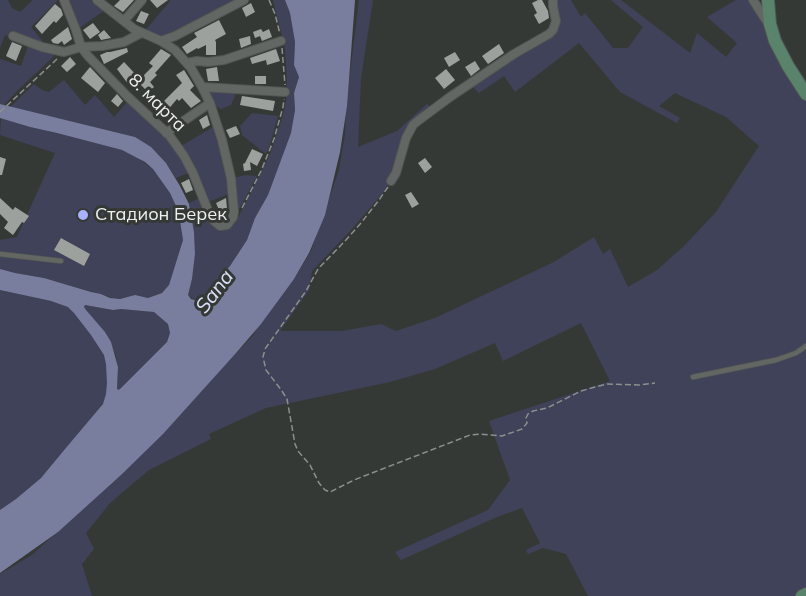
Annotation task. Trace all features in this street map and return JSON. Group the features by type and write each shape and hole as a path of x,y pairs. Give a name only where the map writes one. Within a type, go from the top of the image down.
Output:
{"street":[{"path":"64,0 81,46"},
{"path":"97,0 141,33 175,50 187,63 202,87 210,103 231,178 233,218"},
{"path":"124,21 142,0"},
{"path":"161,41 244,0"},
{"path":"391,181 396,173 406,138 413,126 450,97 514,54 549,34 556,26 554,0"},
{"path":"753,0 772,31"},
{"path":"768,0 775,41 806,94"},
{"path":"13,36 42,47 64,52 81,46 102,46 124,42 141,33"},
{"path":"187,63 224,60 281,41"},
{"name":"8. марта","path":"81,46 128,97 166,133 184,156 214,221 224,226 233,218"},
{"path":"202,87 285,92"},
{"path":"166,133 210,103"},
{"path":"802,596 806,594"}],"lane":[{"path":"0,254 61,261"},
{"path":"693,377 776,360 796,353 806,346"}],"path":[{"path":"233,218 238,215 261,171 277,130 283,107 285,74 281,41 275,14 269,0"},
{"path":"0,112 64,52"},
{"path":"391,181 361,223 318,269 306,291 265,349 263,357 266,370 287,399 298,451 310,465 325,490 330,492 354,480 470,435 502,436 522,429 527,423 528,414 547,408 581,391 607,384 639,385 655,382"}],"shaded area":[{"path":"0,0 8,0 12,8 20,12 33,0 58,0 31,27 45,44 10,32 8,36 5,35 0,48"},
{"path":"67,0 91,0 105,10 78,29"},
{"path":"169,0 238,0 181,31 161,37 144,32"},
{"path":"273,0 285,0 290,13 295,42 294,65 299,77 294,93 295,110 291,133 268,195 255,218 247,240 230,266 198,301 188,295 195,254 189,203 202,197 213,224 239,216 270,154 283,115 287,81 285,48"},
{"path":"359,0 373,0 361,78 358,147 397,131 427,104 431,107 410,126 391,180 382,194 312,271 309,290 280,331 342,331 381,324 396,331 435,318 554,262 594,237 603,254 610,249 628,287 657,270 684,246 716,212 759,146 726,117 675,93 659,106 680,118 677,123 620,92 579,43 515,92 504,76 479,93 473,87 552,34 555,0 571,0 581,17 585,13 613,48 628,48 643,27 611,0 621,0 690,53 697,33 726,57 737,43 707,17 736,0 749,0 792,77 806,97 806,590 796,596 588,596 566,554 543,548 528,554 526,550 540,543 522,508 401,560 395,552 488,510 510,480 489,421 610,381 581,323 503,361 495,343 435,369 390,382 266,408 209,434 211,439 149,470 110,503 86,533 94,549 82,564 92,596 0,596 0,574 32,555 74,516 245,344 254,334 275,290 295,278 311,251 339,170"},
{"path":"29,43 53,52 54,55 4,105 0,104 0,59 21,66"},
{"path":"64,80 85,105 95,95 114,117 129,100 168,138 190,172 176,178 166,163 135,137 10,107 34,84 49,92"},
{"path":"208,89 237,91 231,105 221,109 213,104"},
{"path":"252,113 278,116 266,154 242,135 240,126"},
{"path":"1,118 122,150 153,169 176,206 183,240 169,285 162,293 148,298 140,296 115,299 44,278 0,269 0,240 17,237 55,153 0,135"},
{"path":"215,126 231,193 208,202 181,146"},
{"path":"245,175 257,176 237,210 234,178"},
{"path":"0,290 68,305 103,337 111,385 103,404 41,478 0,510"},
{"path":"85,305 113,310 154,312 168,324 170,333 167,342 118,390 116,356 105,332 90,316"}],"water":[{"name":"Sana","path":"285,0 355,0 347,106 340,152 325,215 309,253 294,279 261,324 163,434 58,532 0,573 0,510 41,478 103,404 107,383 104,355 74,313 68,307 51,301 0,290 0,269 44,278 110,298 120,299 135,295 148,298 162,293 169,285 183,240 176,206 170,193 153,169 145,162 122,150 0,118 0,104 135,137 151,147 166,163 189,204 195,254 188,295 191,299 198,301 230,266 247,240 255,218 268,195 291,133 295,110 294,93 299,77 294,65 295,42 290,13","holes":["85,305 113,310 154,312 168,324 170,333 167,342 118,390 118,367 111,342 84,307"]}],"building":[{"path":"120,0 134,0 123,12 114,6"},
{"path":"150,0 168,0 157,8"},
{"path":"542,0 549,18 539,24 534,15 537,13 532,3"},
{"path":"251,3 255,12 246,17 242,8"},
{"path":"55,4 61,9 63,15 42,34 35,26"},
{"path":"141,11 149,14 144,24 136,21"},
{"path":"219,20 226,34 215,40 216,55 206,55 206,45 187,54 182,47 197,37 194,33"},
{"path":"93,23 100,32 90,39 83,30"},
{"path":"68,27 72,39 64,45 62,41 58,44 53,43 51,40"},
{"path":"261,29 263,32 269,29 272,37 262,41 260,36 255,38 253,32"},
{"path":"104,30 111,38 101,40 98,35"},
{"path":"250,36 251,44 241,48 239,39"},
{"path":"12,42 22,46 16,61 6,56"},
{"path":"499,44 504,53 488,64 482,56"},
{"path":"127,48 128,52 104,64 100,55"},
{"path":"161,49 171,55 150,82 154,87 148,92 138,82 131,88 117,69 124,62 140,79 153,66 149,63"},
{"path":"276,49 280,61 267,65 266,60 252,64 250,58"},
{"path":"455,52 460,60 449,67 444,58"},
{"path":"70,57 76,64 67,72 61,66"},
{"path":"475,61 480,69 471,76 465,67"},
{"path":"90,67 105,83 98,92 81,78"},
{"path":"217,67 219,81 208,81 206,69"},
{"path":"446,69 455,80 444,89 435,78"},
{"path":"184,70 194,86 190,90 201,101 191,108 182,98 179,101 177,99 161,118 155,113 182,83 176,75"},
{"path":"255,76 266,76 266,84 255,84"},
{"path":"117,94 123,101 118,107 111,101"},
{"path":"242,96 275,101 273,111 240,105"},
{"path":"207,115 210,125 203,129 199,120"},
{"path":"236,126 240,134 230,138 226,130"},
{"path":"252,149 263,154 257,166 250,162 251,170 244,171 243,164"},
{"path":"0,157 6,159 2,175 0,175"},
{"path":"425,158 432,167 425,173 418,163"},
{"path":"189,179 193,190 186,193 181,183"},
{"path":"411,192 419,204 412,208 405,195"},
{"path":"0,198 13,210 15,207 29,216 13,235 4,228 8,222 0,214"},
{"path":"226,198 227,209 220,212 216,203"},
{"path":"61,238 90,254 84,266 54,250"}],"place":[{"name":"Стадион Берек","path":"83,215"}]}
